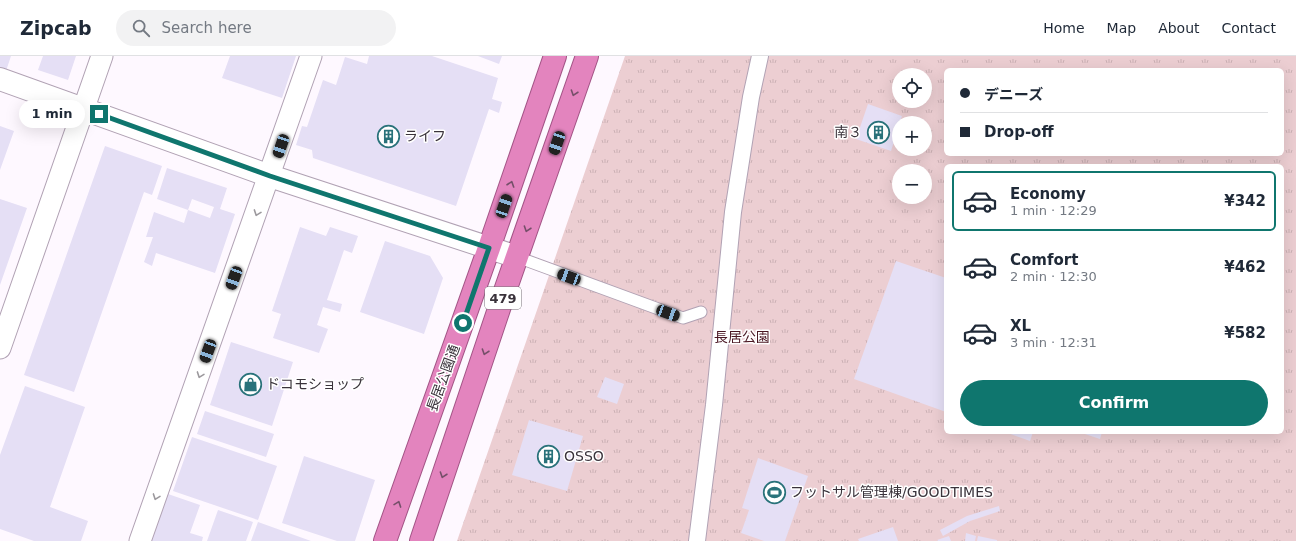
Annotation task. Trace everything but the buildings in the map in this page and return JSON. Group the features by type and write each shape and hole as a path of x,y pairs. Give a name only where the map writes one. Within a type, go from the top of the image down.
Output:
{"highway":[{"name":"長居公園通","path":"385,541 489,248 555,56"},
{"name":"479","path":"421,541 587,56"}],"street":[{"path":"0,348 102,56"},
{"path":"140,541 270,176 311,56"},
{"path":"697,541 714,405 733,212 751,97 760,56"},
{"path":"0,78 270,176 517,258"}],"lane":[{"path":"517,258 683,318 702,312"}],"green space":[{"name":"長居公園","path":"625,56 1296,56 1296,541 457,541"}],"place":[{"name":"南３","path":"878,132"},
{"name":"ライフ","path":"389,136"},
{"name":"ドコモショップ","path":"251,384"},
{"name":"OSSO","path":"548,456"},
{"name":"フットサル管理棟/GOODTIMES","path":"775,492"}],"route":[{"path":"99,114 270,176 489,248 463,323"}]}
